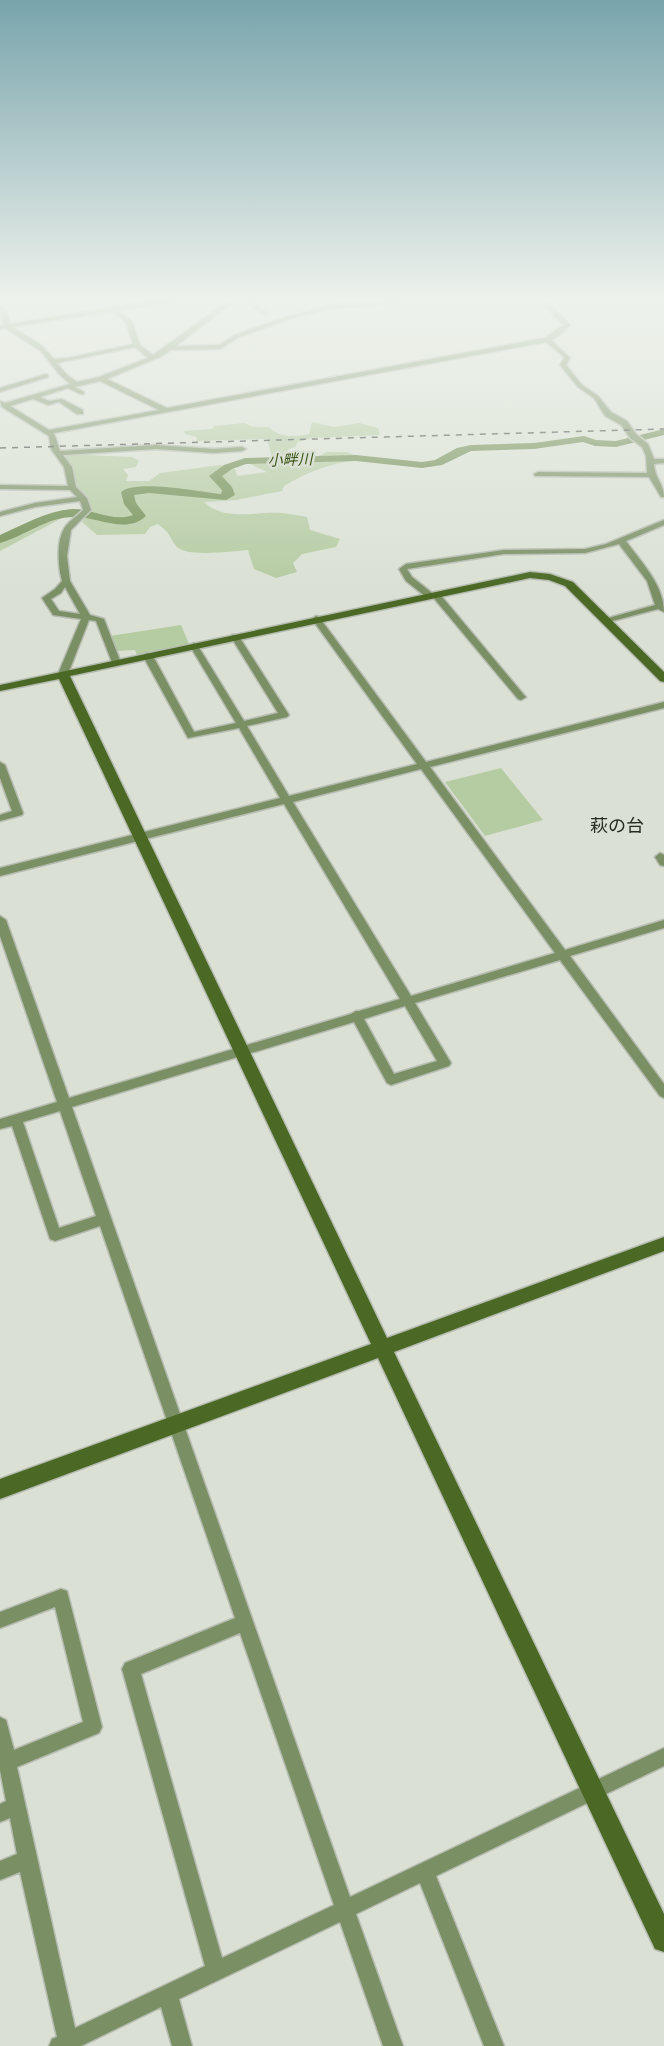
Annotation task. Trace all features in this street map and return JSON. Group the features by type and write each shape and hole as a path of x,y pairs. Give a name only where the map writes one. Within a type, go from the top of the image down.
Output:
{"street":[{"path":"137,396 167,411"},
{"path":"49,432 245,396"},
{"path":"595,396 608,414 624,423 649,452 651,475 664,495"},
{"path":"2,404 34,397 48,404 60,400 80,412"},
{"path":"2,404 49,432 54,438 58,453 68,467 72,488 82,498 84,513 67,531 63,567 66,581 78,598 86,618 63,674 664,1940"},
{"path":"58,453 156,447 214,451 242,449"},
{"path":"649,462 664,462"},
{"path":"538,474 651,475"},
{"path":"0,487 72,488"},
{"path":"0,514 35,505 82,498"},
{"path":"521,697 432,594 406,576 403,569 406,566 504,552 585,551 621,541 664,522"},
{"path":"605,620 662,607 651,581 621,541"},
{"path":"0,688 516,576 542,574 569,584 664,679"},
{"path":"66,581 58,591 46,598 56,613 100,619 116,663"},
{"path":"316,619 664,1093"},
{"path":"148,656 191,736 284,715 235,637"},
{"path":"194,646 445,1063 391,1080 356,1016"},
{"path":"0,872 664,705"},
{"path":"0,765 18,813 0,818"},
{"path":"0,920 66,1104 243,1623 393,2046"},
{"path":"0,1124 664,924"},
{"path":"16,1119 55,1235 104,1219"},
{"path":"0,1489 664,1244"},
{"path":"0,1620 61,1597 93,1726 8,1762"},
{"path":"216,1972 131,1669 243,1623"},
{"path":"0,1726 8,1762 8,1809 27,1859 65,2045 664,1757"},
{"path":"0,1871 27,1859"},
{"path":"425,1872 494,2046"},
{"path":"168,1995 182,2046"}],"green space":[{"path":"312,422 334,427 359,423 378,428 380,435 313,438 297,442 296,447 289,449 286,453 307,457 322,455 326,452 346,452 358,456 356,460 327,466 302,476 284,486 282,491 236,500 204,502 212,508 231,514 283,513 307,517 310,530 340,539 336,547 302,554 293,563 297,572 276,578 254,569 248,550 199,553 181,550 158,524 150,527 145,534 97,535 82,522 91,508 86,498 74,487 70,466 63,454 132,457 139,461 136,467 123,469 128,475 126,481 149,481 160,473 220,465 235,469 237,476 267,472 250,464 272,457 267,439 196,441 197,437 185,434 184,431 244,423 254,427 269,427 283,435 299,436 309,434"},
{"path":"64,517 0,551 0,538"},
{"path":"181,625 189,644 137,655 135,650 115,651 110,636"},
{"path":"501,768 543,820 485,836 445,782"}],"waterway":[{"name":"小畔川","path":"0,539 62,514 80,513 114,521 131,520 140,516 130,504 127,492 149,490 222,498 229,495 228,489 215,476 228,467 245,461 356,458 422,465 438,463 461,450 471,448 534,446 584,439 595,443 616,444 664,432"}],"railway":[{"path":"0,448 664,429"}],"district":[{"name":"萩の台","path":"617,826"}]}
